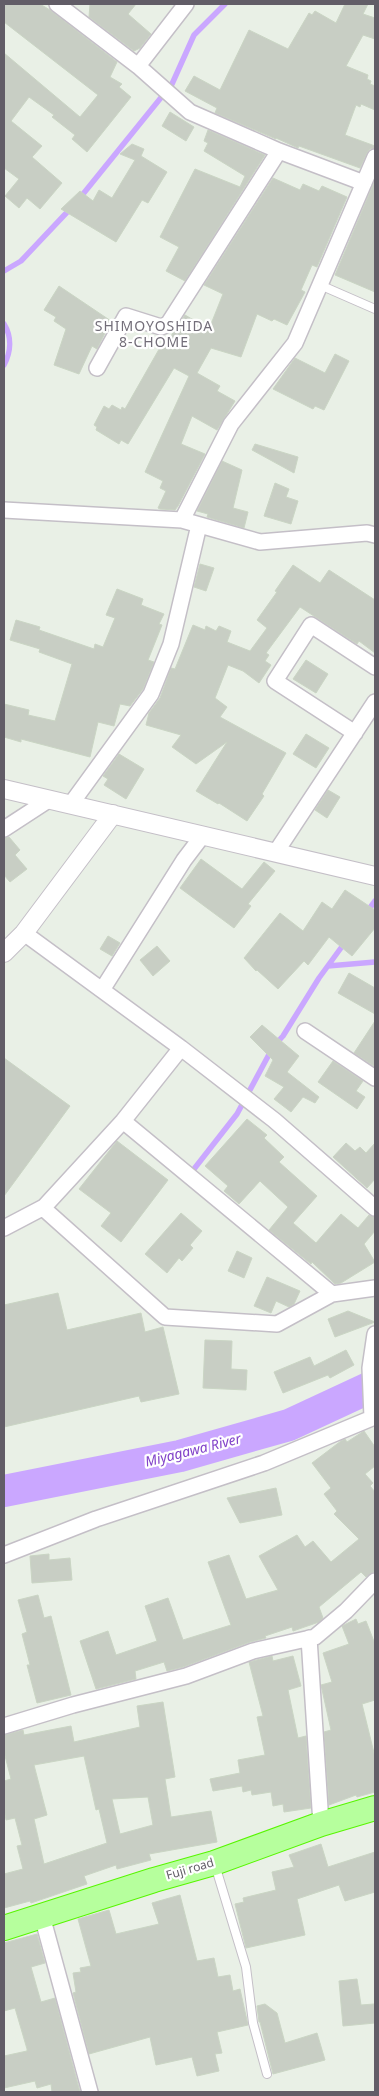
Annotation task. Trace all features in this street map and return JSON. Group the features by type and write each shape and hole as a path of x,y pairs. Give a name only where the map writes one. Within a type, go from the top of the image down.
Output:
{"highway":[{"name":"Fuji road","path":"4,1928 154,1880 214,1863 321,1824 375,1808"}],"street":[{"path":"57,4 138,66 190,112 279,151 364,183"},
{"path":"138,66 186,4"},
{"path":"97,368 126,316 160,327 168,324 279,151"},
{"path":"182,520 231,424 295,343 375,157"},
{"path":"4,510 182,520 260,542 367,533 375,536"},
{"path":"71,804 151,694 171,644 199,525"},
{"path":"354,733 275,681 311,626 375,668"},
{"path":"276,852 375,702"},
{"path":"4,788 375,876"},
{"path":"4,829 50,799"},
{"path":"4,953 24,933 113,814"},
{"path":"102,990 184,860 204,835"},
{"path":"24,933 246,1098 375,1208"},
{"path":"304,1031 375,1078"},
{"path":"4,1228 43,1208 123,1120 181,1048"},
{"path":"123,1120 332,1294"},
{"path":"43,1208 165,1318 277,1324 332,1294 375,1288"},
{"path":"4,1555 96,1519 264,1463 372,1419 370,1368 375,1334"},
{"path":"4,1726 73,1705 186,1676 254,1651 315,1636 346,1611 375,1581"},
{"path":"309,1638 321,1824"},
{"path":"42,1916 90,2092"}],"lane":[{"path":"320,284 375,309"},
{"path":"214,1863 246,1967 253,2023 267,2074"}],"building":[{"path":"4,4 40,4 50,10 117,62 110,77 122,84 119,87 131,97 87,152 72,139 75,135 52,117 54,115 29,97 11,121 42,146 32,157 62,183 40,209 27,198 19,208 5,196 19,179 4,168 4,53 80,117 98,95 4,22"},
{"path":"90,4 136,4 128,14 151,34 140,48 134,51 89,17"},
{"path":"345,4 368,4 363,14 375,18 375,39 363,35 346,66 368,75 367,79 371,81 370,84 375,86 375,110 361,104 360,107 356,105 345,135 375,146 375,148 370,149 367,153 360,168 299,146 298,148 215,113 217,108 185,91 194,76 220,90 249,30 288,49 309,13 312,15 315,11 336,23"},
{"path":"170,112 194,127 186,141 162,126"},
{"path":"208,130 265,155 185,281 166,271 179,247 160,237 195,169 240,187 245,176 204,151 208,143 204,141"},
{"path":"132,144 144,149 141,156 167,172 148,203 142,200 116,242 61,209 80,191 93,201 99,190 112,198 135,160 120,154"},
{"path":"273,178 300,190 303,184 319,191 322,186 347,197 317,267 312,265 301,290 305,292 287,325 257,314 241,357 211,348 197,373 220,386 217,391 235,401 217,430 192,416 181,444 205,454 175,510 160,509 158,508 166,491 160,488 163,481 145,472 189,376 174,368 128,444 121,440 119,444 96,430 97,427 94,425 104,406 109,409 112,405 121,410 122,407 125,409 162,344 165,345 185,315 209,329 223,294 204,285"},
{"path":"375,180 375,292 335,275"},
{"path":"59,286 111,321 97,349 92,346 79,374 54,365 66,329 54,321 56,317 44,310"},
{"path":"335,354 349,361 324,410 315,406 313,409 273,389 295,358 325,373"},
{"path":"255,444 298,457 294,473 252,450"},
{"path":"222,461 242,470 233,508 248,512 244,528 207,517 208,514 197,511"},
{"path":"275,483 289,489 286,497 298,501 291,524 264,516"},
{"path":"200,564 214,568 206,591 194,587"},
{"path":"293,565 320,583 329,570 375,600 375,653 359,641 357,644 300,607 266,653 269,655 265,661 271,665 259,683 243,671 228,665 215,698 227,707 220,717 286,753 262,794 264,796 247,821 196,791 227,742 196,764 172,747 181,735 146,725 149,713 160,698 171,668 175,669 193,625 205,630 206,626 216,631 219,626 231,631 227,642 250,651 267,628 257,620"},
{"path":"117,589 143,599 141,605 164,614 159,624 162,625 148,660 154,662 143,689 130,706 120,704 114,726 98,722 90,757 21,739 21,742 4,737 4,704 29,710 28,715 55,721 72,664 39,652 40,649 10,640 16,620 40,627 39,630 94,649 95,644 103,647 115,618 106,615"},
{"path":"306,660 328,674 316,693 293,679"},
{"path":"306,734 329,748 316,768 293,754"},
{"path":"119,754 144,769 126,799 104,785 108,779 103,776"},
{"path":"328,790 340,797 327,818 315,810"},
{"path":"9,837 20,850 15,855 27,869 10,882 4,875 4,838"},
{"path":"201,859 242,889 264,862 275,871 248,904 251,906 234,928 180,888"},
{"path":"345,890 375,910 375,928 352,956 329,937 308,965 304,961 278,989 256,971 244,958 280,913 303,931 322,902 332,909"},
{"path":"108,936 120,943 112,956 100,949"},
{"path":"157,946 170,961 153,976 140,960"},
{"path":"349,973 375,988 375,1014 338,993"},
{"path":"375,1021 375,1064 374,1066 354,1053"},
{"path":"262,1025 299,1056 287,1072 319,1097 315,1103 303,1097 291,1112 274,1099 284,1087 265,1076 273,1060 250,1037"},
{"path":"4,1058 70,1106 4,1196"},
{"path":"333,1061 363,1081 356,1091 365,1097 357,1109 318,1082"},
{"path":"247,1119 267,1135 264,1138 284,1157 279,1162 317,1196 293,1223 316,1243 341,1214 358,1228 369,1215 375,1217 375,1231 364,1244 375,1262 341,1283 335,1284 312,1262 311,1264 269,1230 288,1207 260,1181 239,1204 224,1191 228,1186 205,1166"},
{"path":"117,1141 168,1180 121,1242 101,1226 111,1213 79,1189"},
{"path":"346,1143 355,1151 360,1147 366,1153 375,1143 375,1179 367,1188 333,1157"},
{"path":"181,1213 202,1231 190,1245 193,1248 182,1261 179,1258 167,1273 145,1254"},
{"path":"237,1251 252,1258 244,1278 228,1271"},
{"path":"267,1277 300,1291 294,1304 289,1307 276,1301 271,1313 254,1306"},
{"path":"58,1293 67,1330 141,1313 145,1332 163,1327 179,1394 141,1402 139,1396 4,1427 4,1305"},
{"path":"348,1311 375,1322 335,1337 328,1319"},
{"path":"205,1340 232,1341 231,1369 247,1370 246,1390 203,1388"},
{"path":"346,1350 354,1365 330,1378 328,1375 283,1393 274,1372 310,1357 314,1366"},
{"path":"364,1431 375,1447 375,1466 365,1474 373,1483 370,1486 375,1492 375,1571 366,1577 361,1572 319,1607 323,1618 319,1622 293,1631 292,1627 183,1667 167,1671 164,1662 135,1671 136,1679 96,1689 80,1641 108,1631 116,1655 157,1641 145,1606 168,1598 183,1640 231,1625 208,1562 229,1555 246,1599 278,1590 259,1556 297,1535 305,1547 313,1541 331,1562 359,1539 334,1514 337,1511 324,1494 331,1488 312,1463 341,1441 345,1439 347,1442"},
{"path":"276,1488 282,1515 240,1523 227,1498"},
{"path":"49,1554 49,1560 70,1558 72,1580 32,1583 30,1556"},
{"path":"38,1595 44,1618 51,1616 71,1695 37,1703 27,1665 30,1665 22,1634 27,1632 18,1600"},
{"path":"356,1619 358,1624 366,1621 375,1644 375,1700 362,1704 375,1757 375,1792 357,1797 356,1795 329,1805 324,1732 331,1730 321,1685 332,1682 323,1653 349,1644 342,1626"},
{"path":"272,1656 273,1661 293,1656 301,1686 288,1690 298,1738 306,1736 311,1808 284,1812 283,1804 273,1806 271,1792 252,1795 251,1790 243,1792 242,1786 213,1791 210,1779 240,1773 238,1760 265,1755 257,1717 263,1716 249,1662"},
{"path":"163,1702 175,1777 165,1779 171,1817 211,1811 217,1842 149,1854 151,1860 117,1869 116,1865 84,1876 87,1884 31,1903 30,1901 4,1908 4,1874 23,1869 17,1846 22,1845 15,1818 6,1820 4,1809 4,1781 11,1779 4,1752 4,1735 23,1730 24,1735 71,1726 74,1742 140,1727 137,1706","holes":["84,1756 96,1810 99,1809 107,1843 44,1864 34,1819 47,1815 34,1765","148,1797 153,1825 120,1834 112,1799"]},
{"path":"321,1844 328,1867 375,1852 375,1892 345,1901 339,1885 297,1899 305,1935 246,1948 235,1904 244,1902 243,1898 276,1890 272,1872 294,1867 289,1855"},
{"path":"180,1895 197,1961 214,1958 218,1977 230,1975 233,1991 240,1989 248,2025 217,2032 222,2053 215,2054 219,2071 197,2076 192,2057 156,2065 150,2037 89,2054 73,1993 76,1992 73,1973 81,1972 80,1968 91,1966 78,1919 109,1910 116,1934 159,1924 152,1903"},
{"path":"37,1934 45,1963 31,1967 41,2002 55,1998 80,2092 52,2092 51,2084 37,2088 35,2081 4,2088 4,2056 27,2051 27,2049 15,2008 4,2011 4,1943"},
{"path":"357,1979 361,2005 374,2004 375,2023 343,2026 339,1981"},
{"path":"265,2004 277,2013 285,2043 317,2033 325,2060 273,2074 259,2022 257,2006"}],"waterway":[{"path":"79,199 172,84 194,35 225,4"},
{"path":"4,271 21,261 71,208"},
{"path":"4,324 10,344 4,365"},
{"path":"366,913 375,901"},
{"path":"194,1169 237,1114 273,1047 283,1036 319,978 346,941"},
{"path":"328,966 375,962"},
{"name":"Miyagawa River","path":"4,1491 180,1456 289,1425 375,1385"}],"district":[{"name":"SHIMOYOSHIDA 8-CHOME","path":"154,334"}]}
